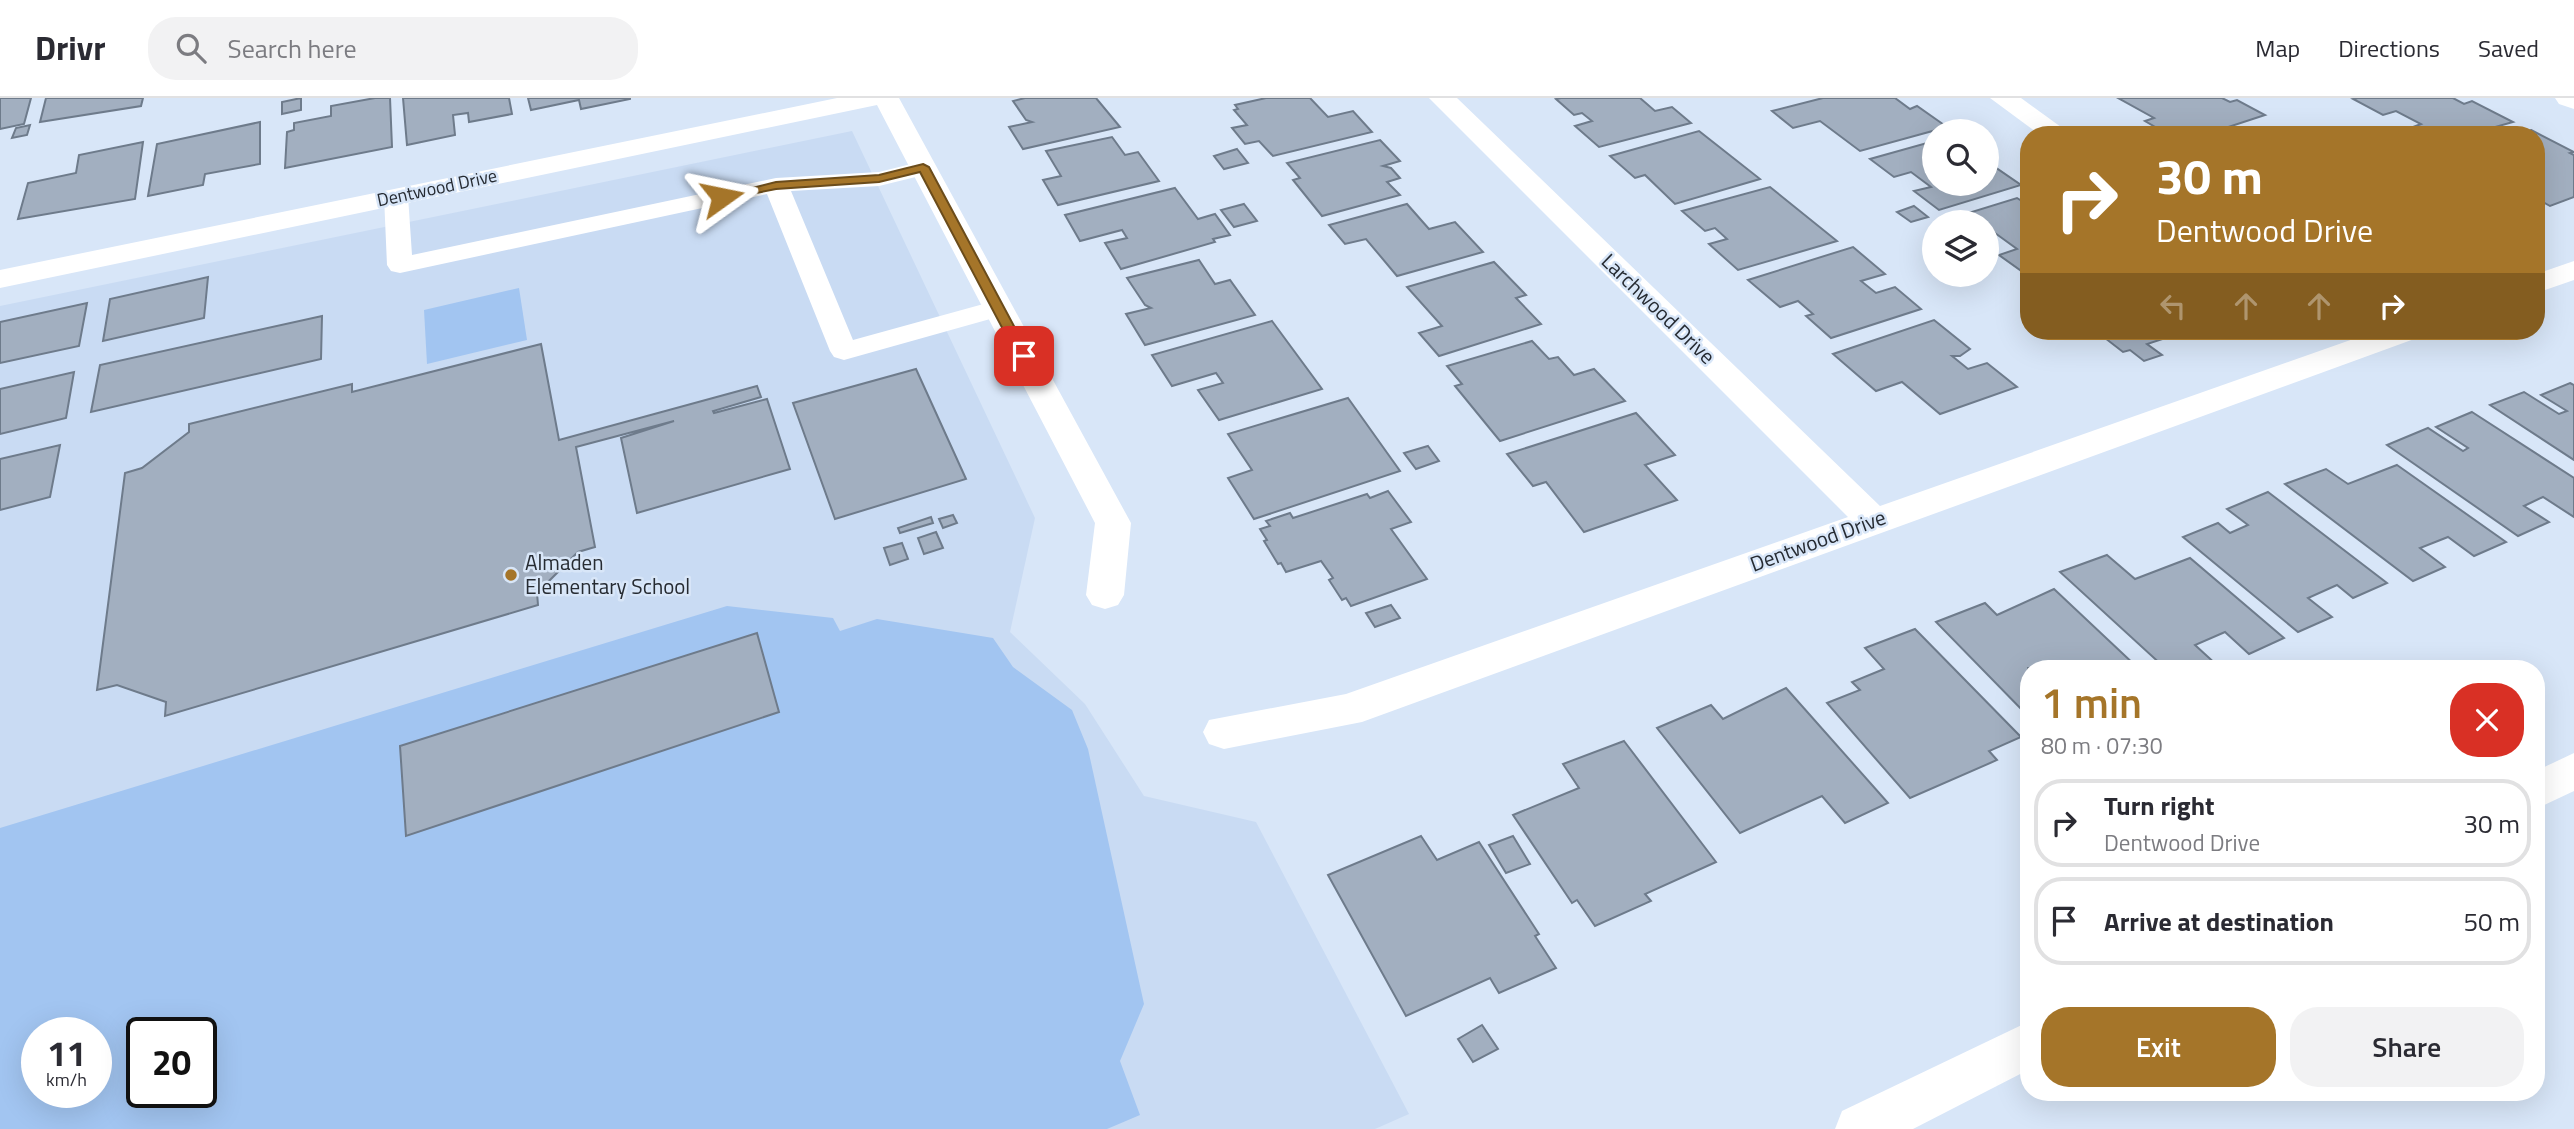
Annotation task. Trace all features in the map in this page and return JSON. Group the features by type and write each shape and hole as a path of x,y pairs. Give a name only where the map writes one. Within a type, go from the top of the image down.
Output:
{"main road":[{"name":"Dentwood Drive","path":"0,279 875,98"},
{"path":"886,98 1113,523 1105,595"},
{"name":"Larchwood Drive","path":"1442,98 1874,521"},
{"path":"2003,98 2045,126"},
{"path":"2568,98 2574,101"},
{"path":"2545,281 2574,270"},
{"name":"Dentwood Drive","path":"1224,732 1348,710 1874,521 2366,340"},
{"path":"2545,786 2574,771"},
{"path":"1860,1129 2020,1049"}],"lane":[{"path":"396,197 400,265 776,185 879,179 923,167"},
{"path":"776,185 844,351 998,308"}],"shaded area":[{"name":"Almaden Elementary School","path":"852,131 1035,518 1010,632 1085,704 1144,796 1256,822 1409,1114 1375,1129 0,1129 0,306"},
{"path":"519,288 527,340 427,364 424,310"},
{"path":"727,606 833,618 840,631 877,619 993,638 1013,667 1072,710 1088,749 1144,1004 1120,1061 1140,1115 1107,1129 0,1129 0,828"}],"building":[{"path":"0,98 31,98 24,124 0,129"},
{"path":"46,98 143,98 141,106 40,122"},
{"path":"301,98 301,110 282,114 282,102"},
{"path":"390,98 392,147 285,168 287,132 294,130 294,123 331,116 331,106"},
{"path":"403,98 509,98 512,114 469,122 468,113 453,115 455,135 407,145"},
{"path":"528,98 630,99 581,109 579,100 531,110"},
{"path":"1025,98 1096,98 1120,127 1023,149 1009,127 1032,122 1026,120 1013,101"},
{"path":"1266,98 1310,98 1328,117 1353,111 1372,132 1273,156 1259,141 1245,144 1232,128 1247,125 1234,110 1238,109 1235,105"},
{"path":"1640,98 1655,111 1672,107 1691,123 1599,147 1575,126 1592,121 1582,113 1574,115 1556,99"},
{"path":"1823,98 1895,98 1910,109 1917,106 1936,119 1922,119 1922,134 1860,151 1820,121 1793,128 1772,111"},
{"path":"2118,98 2222,98 2230,102 2237,100 2265,115 2231,126 2154,126 2145,121 2154,118"},
{"path":"2453,98 2464,104 2472,101 2513,122 2499,126 2416,126 2421,124 2396,111 2383,115 2353,99"},
{"path":"260,122 260,164 205,174 203,185 148,196 157,144"},
{"path":"30,125 27,135 12,138 16,128"},
{"path":"1699,131 1760,179 1675,204 1645,175 1635,178 1610,156"},
{"path":"1112,137 1125,155 1138,152 1159,181 1058,205 1043,180 1061,176 1046,151"},
{"path":"2545,137 2574,152 2570,153 2574,155 2574,197 2550,206 2545,203"},
{"path":"1380,140 1400,161 1383,166 1391,168 1400,178 1387,182 1400,195 1322,216 1293,180 1300,178 1287,163"},
{"path":"143,142 135,199 18,219 28,183 76,173 79,155"},
{"path":"1922,144 1922,180 1911,172 1894,177 1870,159"},
{"path":"1237,149 1248,163 1224,169 1214,156"},
{"path":"1999,170 2020,184 1999,192"},
{"path":"1770,187 1837,241 1738,270 1709,244 1727,239 1715,228 1705,231 1682,211"},
{"path":"1175,188 1198,219 1215,214 1230,235 1213,239 1215,242 1121,269 1105,243 1127,238 1122,230 1080,241 1065,215"},
{"path":"1922,189 1922,196 1985,196 1939,210 1914,191"},
{"path":"2017,198 2020,200 2020,270 1999,255 2017,249 1999,236 1999,210 1978,210"},
{"path":"1244,204 1257,221 1234,227 1221,210"},
{"path":"1407,204 1429,229 1455,222 1483,252 1397,276 1366,239 1345,244 1329,225"},
{"path":"1914,206 1922,212 1922,219 1911,222 1897,212"},
{"path":"1853,247 1885,274 1861,281 1876,293 1895,287 1921,309 1831,338 1806,316 1813,314 1798,301 1780,307 1748,280"},
{"path":"1199,260 1215,284 1230,280 1255,315 1145,345 1126,314 1151,308 1145,305 1127,278"},
{"path":"1494,262 1526,295 1516,298 1541,324 1439,356 1419,333 1442,326 1407,287"},
{"path":"208,277 204,318 103,341 110,299"},
{"path":"87,303 79,346 0,363 0,322"},
{"path":"322,316 321,359 91,412 100,365"},
{"path":"1934,320 1970,349 1960,356 1952,356 1968,369 1987,363 2017,387 1940,414 1902,382 1876,391 1833,354"},
{"path":"1272,321 1322,389 1219,420 1198,390 1223,383 1216,373 1172,386 1152,355"},
{"path":"2108,340 2159,340 2147,344 2162,355 2144,361 2130,350 2123,352"},
{"path":"1532,341 1549,359 1558,357 1574,375 1594,369 1625,401 1500,441 1455,386 1462,384 1447,366"},
{"path":"541,344 559,440 757,386 761,397 713,411 714,413 767,399 790,469 637,513 621,438 674,421 576,447 595,547 578,552 537,593 538,605 165,716 166,702 117,685 97,690 125,473 142,468 189,432 189,424 352,384 352,392"},
{"path":"916,369 966,479 835,519 793,403"},
{"path":"74,372 66,418 0,434 0,389"},
{"path":"2570,383 2574,385 2574,460 2490,405 2524,392 2559,414 2567,411 2541,395"},
{"path":"1348,398 1400,471 1254,519 1228,478 1252,470 1228,434"},
{"path":"2472,412 2574,478 2574,517 2543,497 2524,506 2549,522 2518,536 2387,445 2428,428 2463,451 2468,448 2436,427"},
{"path":"1636,413 1675,455 1645,465 1677,500 1584,532 1546,482 1533,486 1507,454"},
{"path":"60,445 50,497 0,510 0,459"},
{"path":"1428,446 1439,461 1416,469 1404,453"},
{"path":"2397,465 2506,542 2474,556 2448,537 2420,548 2445,567 2413,581 2285,484 2326,469 2348,484"},
{"path":"1388,491 1411,522 1391,529 1427,579 1351,606 1346,598 1342,600 1329,580 1333,578 1321,561 1286,572 1264,541 1267,540 1260,529 1270,526 1266,521 1290,513 1293,518 1367,494 1370,498"},
{"path":"2268,492 2387,583 2353,598 2337,585 2308,598 2332,617 2298,632 2183,537 2218,523 2230,533 2248,525 2227,509"},
{"path":"953,515 957,523 943,528 939,519"},
{"path":"931,517 933,523 900,533 898,528"},
{"path":"936,532 943,548 924,554 918,538"},
{"path":"902,543 908,559 890,565 884,548"},
{"path":"2107,555 2135,579 2190,558 2284,638 2249,654 2225,632 2195,645 2211,660 2156,660 2060,572"},
{"path":"2054,589 2129,660 2020,660 2020,708 1936,622 1985,603 1997,615"},
{"path":"1391,605 1400,618 1375,627 1366,613"},
{"path":"1915,629 2020,737 1989,751 1997,760 1910,798 1827,703 1860,690 1852,682 1884,669 1865,648"},
{"path":"757,633 779,712 406,836 400,746"},
{"path":"1786,688 1888,803 1845,823 1822,796 1740,833 1657,728 1711,705 1723,719"},
{"path":"1624,741 1716,862 1645,894 1651,901 1595,926 1577,900 1572,903 1513,815 1579,788 1563,764"},
{"path":"1421,836 1437,860 1479,842 1539,934 1535,936 1556,968 1499,993 1490,978 1406,1016 1328,875"},
{"path":"1513,836 1530,864 1506,873 1489,845"},
{"path":"1482,1025 1498,1049 1473,1062 1458,1039"}],"place":[{"name":"Almaden Elementary School","path":"511,575"}],"route":[{"path":"722,197 776,185 879,179 923,167 1024,356"}]}
